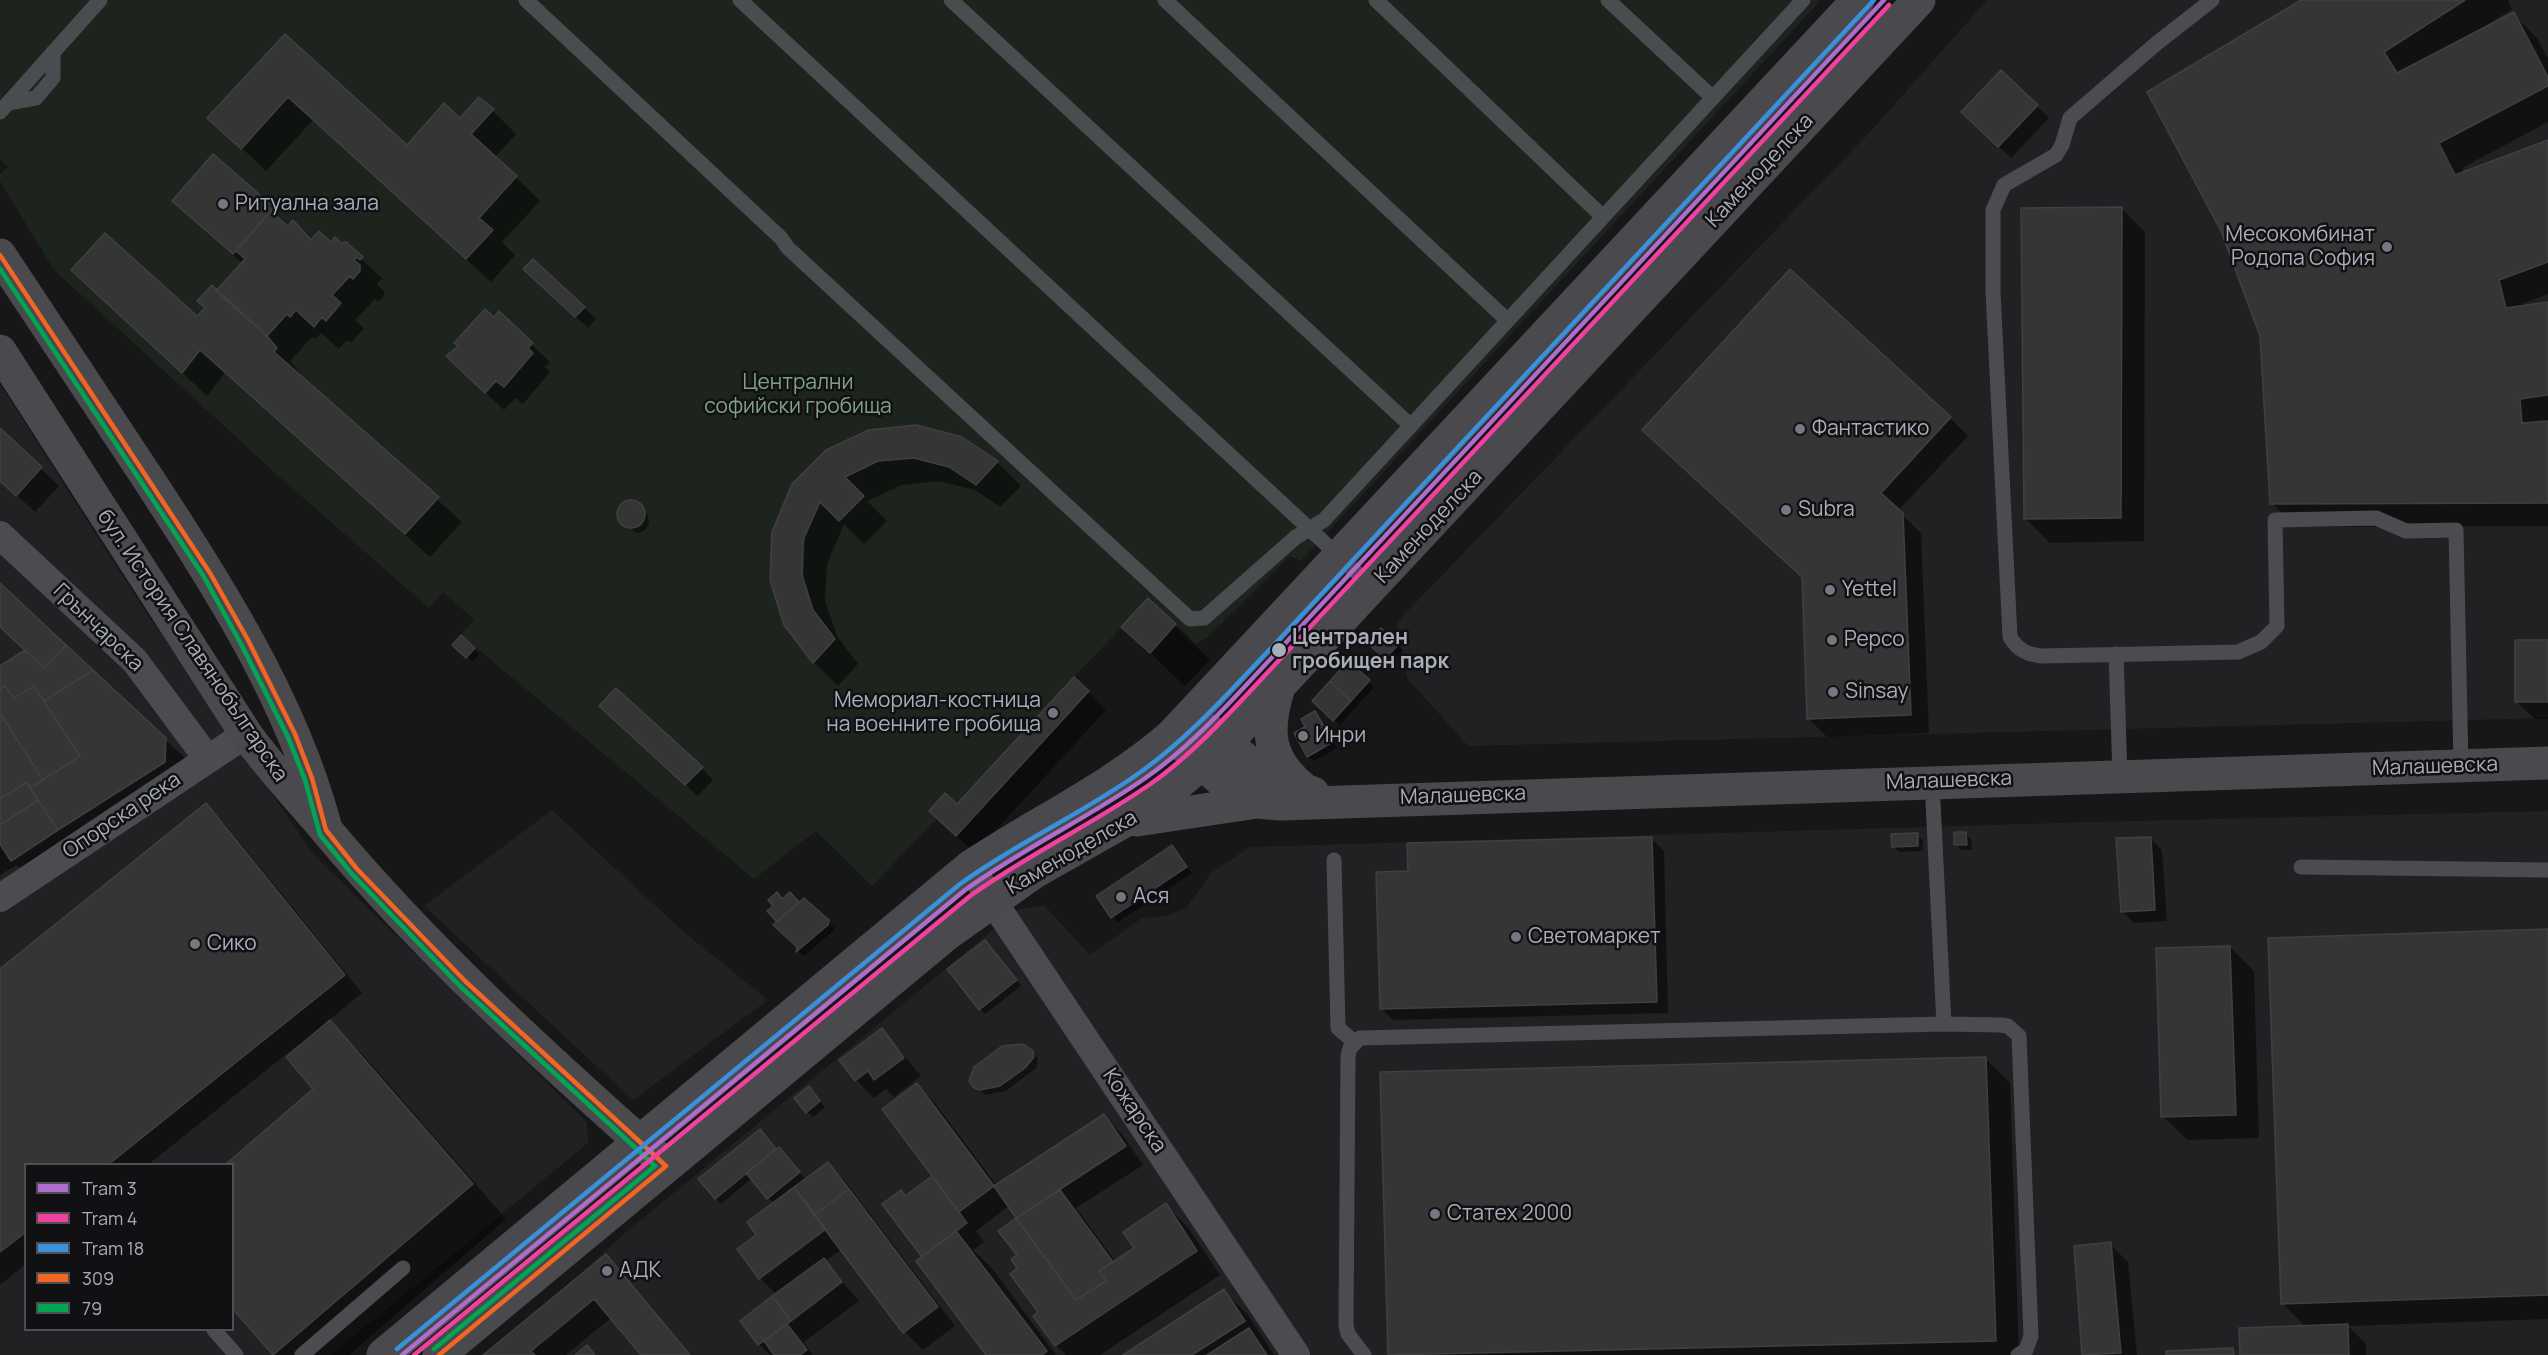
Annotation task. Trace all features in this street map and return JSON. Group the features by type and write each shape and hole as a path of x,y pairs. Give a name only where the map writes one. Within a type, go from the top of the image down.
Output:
{"street":[{"name":"Каменоделска","path":"383,1355 970,867 1035,825 1121,776 1182,726 1341,558 1858,0"},
{"name":"Каменоделска","path":"445,1353 888,981 992,900 1033,873 1153,805 1214,753 1279,687 1919,0"},
{"name":"бул. История Славянобългарска","path":"0,255 210,573 295,734 312,778 326,830"},
{"name":"бул. История Славянобългарска","path":"0,351 246,734 289,791 326,830"},
{"name":"Грънчарска","path":"0,535 135,661 207,759"},
{"path":"1279,687 1270,723 1273,747 1290,778 1306,791"},
{"name":"Малашевска","path":"1182,726 1214,753 1270,780 1306,791 1350,800"},
{"name":"Опорска река","path":"0,898 246,734"},
{"name":"Малашевска","path":"1214,753 1224,783 1257,802 1281,804 2548,763"},
{"path":"1124,822 1257,802"},
{"path":"326,830 357,869 465,981 666,1166"},
{"name":"Кожарска","path":"970,867 1296,1355"}],"lane":[{"path":"4,107 36,98 53,78 53,52 100,0"},
{"path":"526,0 781,238 788,248 1190,619 1204,618 1296,537 1323,519 1803,0"},
{"path":"740,0 1372,587"},
{"path":"951,0 1410,425"},
{"path":"1165,0 1507,320"},
{"path":"1376,0 1603,217"},
{"path":"1608,0 1713,98"},
{"path":"2212,0 2157,43 2070,118 2062,145 2056,155 2004,185 1993,210 1993,291 2010,638 2016,648 2027,654 2238,652 2261,642 2277,626 2275,520 2376,518 2406,531 2456,530 2461,766"},
{"path":"2116,654 2120,776"},
{"path":"1932,782 1944,1024"},
{"path":"1334,860 1338,1028 1354,1042"},
{"path":"2301,867 2548,870"},
{"path":"1364,1355 1348,1334 1346,1325 1348,1056 1354,1042 1368,1036 1944,1024 2008,1026 2019,1036 2031,1336 2026,1350 2018,1355"},
{"path":"302,1355 403,1268"},
{"path":"216,1331 236,1355"}],"shaded area":[{"path":"1987,0 2548,0 2548,718 1468,746 1407,678 1396,623 1871,131"},
{"path":"0,384 139,602 314,855 587,1122 588,1143 331,1355 0,1355"},
{"path":"552,810 685,933 768,1000 633,1100 424,906"},
{"path":"2548,811 2548,1355 490,1355 625,1233 1017,910 1044,905 1090,955 1142,918 1165,916 1186,908 1211,873 1250,847"}],"green space":[{"name":"Централни софийски гробища","path":"0,0 1821,0 1301,561 1290,556 1207,638 1196,644 1176,624 1150,653 1121,628 1074,677 1089,691 956,836 937,819 872,886 816,831 754,879 461,635 474,619 443,592 429,608 283,480 54,270 0,181 0,174 8,167 0,159"}],"building":[{"name":"Месокомбинат Родопа София","path":"2301,0 2465,0 2384,52 2397,73 2514,12 2548,77 2548,86 2439,143 2455,175 2548,140 2548,262 2499,280 2506,308 2548,302 2548,395 2520,399 2522,423 2548,421 2548,503 2270,504 2260,336 2221,231 2147,92"},
{"path":"285,34 407,145 444,103 460,118 479,97 494,109 471,134 517,176 479,218 493,230 466,259 288,97 241,149 207,118"},
{"path":"2001,70 2038,105 1998,147 1961,112"},
{"name":"Ритуална зала","path":"213,154 274,207 233,254 172,201"},
{"path":"2122,207 2121,518 2024,519 2021,208"},
{"path":"271,211 288,226 293,220 311,240 319,231 331,242 335,237 341,243 346,242 363,257 360,260 356,257 354,260 360,265 360,271 353,279 350,276 332,295 341,303 326,321 322,317 314,327 296,310 290,317 287,314 267,336 216,291 245,259 236,251"},
{"path":"105,233 197,316 205,308 197,301 212,285 267,336 277,348 274,352 439,497 405,534 200,350 182,373 71,270"},
{"path":"533,259 585,307 575,317 523,269"},
{"path":"1790,269 1951,417 1881,493 1903,513 1911,715 1807,719 1802,577 1642,430"},
{"path":"485,309 494,317 499,311 533,343 528,348 533,353 504,387 496,381 485,393 446,356 458,346 454,343"},
{"path":"916,425 962,437 998,461 976,485 949,467 914,458 878,461 845,477 864,496 839,521 820,502 803,540 802,575 813,610 835,639 813,663 784,625 770,580 772,532 792,484 826,450 869,430"},
{"path":"0,428 42,467 16,496 0,481"},
{"path":"631,500 641,504 645,514 641,524 631,528 621,524 617,514 621,504"},
{"path":"0,583 66,645 44,668 0,627"},
{"path":"1148,598 1176,624 1150,653 1121,627"},
{"path":"1381,628 1399,644 1385,659 1367,643"},
{"path":"461,635 475,648 466,658 452,645"},
{"path":"2515,640 2548,640 2548,702 2515,702"},
{"path":"66,645 93,670 44,701 34,686 14,698 5,686 0,689 0,666 25,650 44,668"},
{"path":"1348,661 1370,680 1351,701 1330,681"},
{"path":"93,670 166,738 165,762 58,830 30,788 80,756 44,701"},
{"path":"1074,677 1089,691 956,836 929,811 945,793 957,804"},
{"path":"1330,681 1351,701 1333,721 1312,701"},
{"path":"5,686 14,698 34,686 80,756 43,780 0,713 0,689"},
{"path":"616,688 703,767 685,785 599,706"},
{"path":"1315,711 1333,742 1307,757 1294,733 1305,727 1301,719"},
{"path":"0,713 43,780 30,788 27,782 0,799"},
{"path":"27,782 38,800 0,825 0,799"},
{"path":"38,800 58,830 11,861 0,844 0,825"},
{"path":"206,803 345,975 110,1163 24,1163 24,1234 0,1252 0,969"},
{"path":"1954,832 1966,832 1967,845 1954,845"},
{"path":"1918,833 1918,846 1892,847 1891,834"},
{"name":"Светомаркет","path":"1652,837 1657,1002 1380,1009 1376,872 1408,871 1407,843"},
{"path":"2151,837 2155,910 2121,912 2116,838"},
{"path":"1172,845 1187,867 1111,918 1096,896"},
{"path":"777,892 782,899 790,892 799,902 777,922 767,911 773,906 768,900"},
{"path":"804,898 829,920 828,925 796,952 797,947 773,925"},
{"path":"2548,929 2548,1295 2281,1304 2268,938"},
{"path":"985,940 1017,980 979,1010 947,969"},
{"path":"2230,946 2236,1115 2161,1117 2156,948"},
{"path":"330,1020 473,1184 273,1355 234,1310 234,1163 227,1163 313,1089 286,1057"},
{"path":"882,1028 904,1058 874,1080 868,1071 855,1081 839,1060"},
{"path":"1023,1044 1033,1051 1034,1057 1025,1068 1000,1086 980,1090 974,1088 969,1081 974,1067 1002,1046"},
{"path":"1986,1057 1996,1341 1388,1355 1380,1072"},
{"path":"917,1083 994,1186 959,1212 882,1109"},
{"path":"809,1086 820,1101 806,1113 794,1098"},
{"path":"1104,1114 1126,1146 1016,1218 994,1186"},
{"path":"760,1129 776,1149 715,1199 698,1179"},
{"path":"779,1147 800,1172 767,1199 746,1173"},
{"path":"828,1162 849,1189 814,1215 794,1187"},
{"path":"932,1176 967,1223 922,1257 882,1204 901,1190 905,1196"},
{"path":"794,1187 826,1229 759,1279 737,1249 756,1235 747,1222"},
{"path":"849,1189 938,1307 903,1333 814,1215"},
{"path":"1060,1190 1113,1262 1099,1271 1106,1281 1076,1300 1016,1218"},
{"path":"1166,1203 1197,1251 1055,1346 1033,1316 1038,1312 1010,1274 1017,1268 1011,1259 1017,1255 998,1231 1016,1218 1076,1300 1106,1281 1099,1271 1134,1248 1123,1232"},
{"path":"956,1231 1047,1351 1042,1355 986,1355 916,1261"},
{"path":"2111,1242 2121,1353 2082,1355 2074,1246"},
{"path":"606,1254 690,1355 641,1355 594,1299 531,1351 535,1355 483,1355"},
{"path":"824,1258 842,1282 791,1321 772,1296"},
{"path":"1224,1289 1245,1321 1192,1355 1123,1355"},
{"path":"772,1296 791,1321 758,1345 740,1321"},
{"path":"787,1324 807,1350 800,1355 774,1355 764,1341"},
{"path":"2348,1324 2349,1355 2240,1355 2239,1328"},
{"path":"1249,1328 1267,1355 1207,1355"},
{"path":"587,1345 595,1355 575,1355"},
{"path":"2233,1348 2234,1355 2166,1355 2166,1351"}],"tram line":[{"name":"18","path":"397,1349 960,884 1120,786 1178,742 1274,645 1874,0"},
{"name":"3","path":"402,1355 965,890 1144,779 1198,735 1884,0"},
{"name":"4","path":"414,1355 970,896 1127,800 1186,756 1252,689 1889,5"}],"transit line":[{"name":"309","path":"0,255 210,573 248,640 295,734 312,778 326,830 357,869 465,981 666,1166 439,1355"},
{"name":"79","path":"0,269 204,577 288,737 305,780 320,835 352,874 460,986 655,1166 434,1349"}],"place":[{"name":"Ритуална зала","path":"223,204"},
{"name":"Месокомбинат Родопа София","path":"2387,247"},
{"name":"Фантастико","path":"1800,429"},
{"name":"Subra","path":"1786,510"},
{"name":"Yettel","path":"1830,590"},
{"name":"Pepco","path":"1832,640"},
{"name":"Централен гробищен парк","path":"1279,650"},
{"name":"Sinsay","path":"1833,692"},
{"name":"Мемориал-костница на военните гробища","path":"1053,713"},
{"name":"Инри","path":"1303,736"},
{"name":"Ася","path":"1121,897"},
{"name":"Светомаркет","path":"1516,937"},
{"name":"Сико","path":"195,944"},
{"name":"Статех 2000","path":"1435,1214"},
{"name":"АДК","path":"607,1271"}]}
